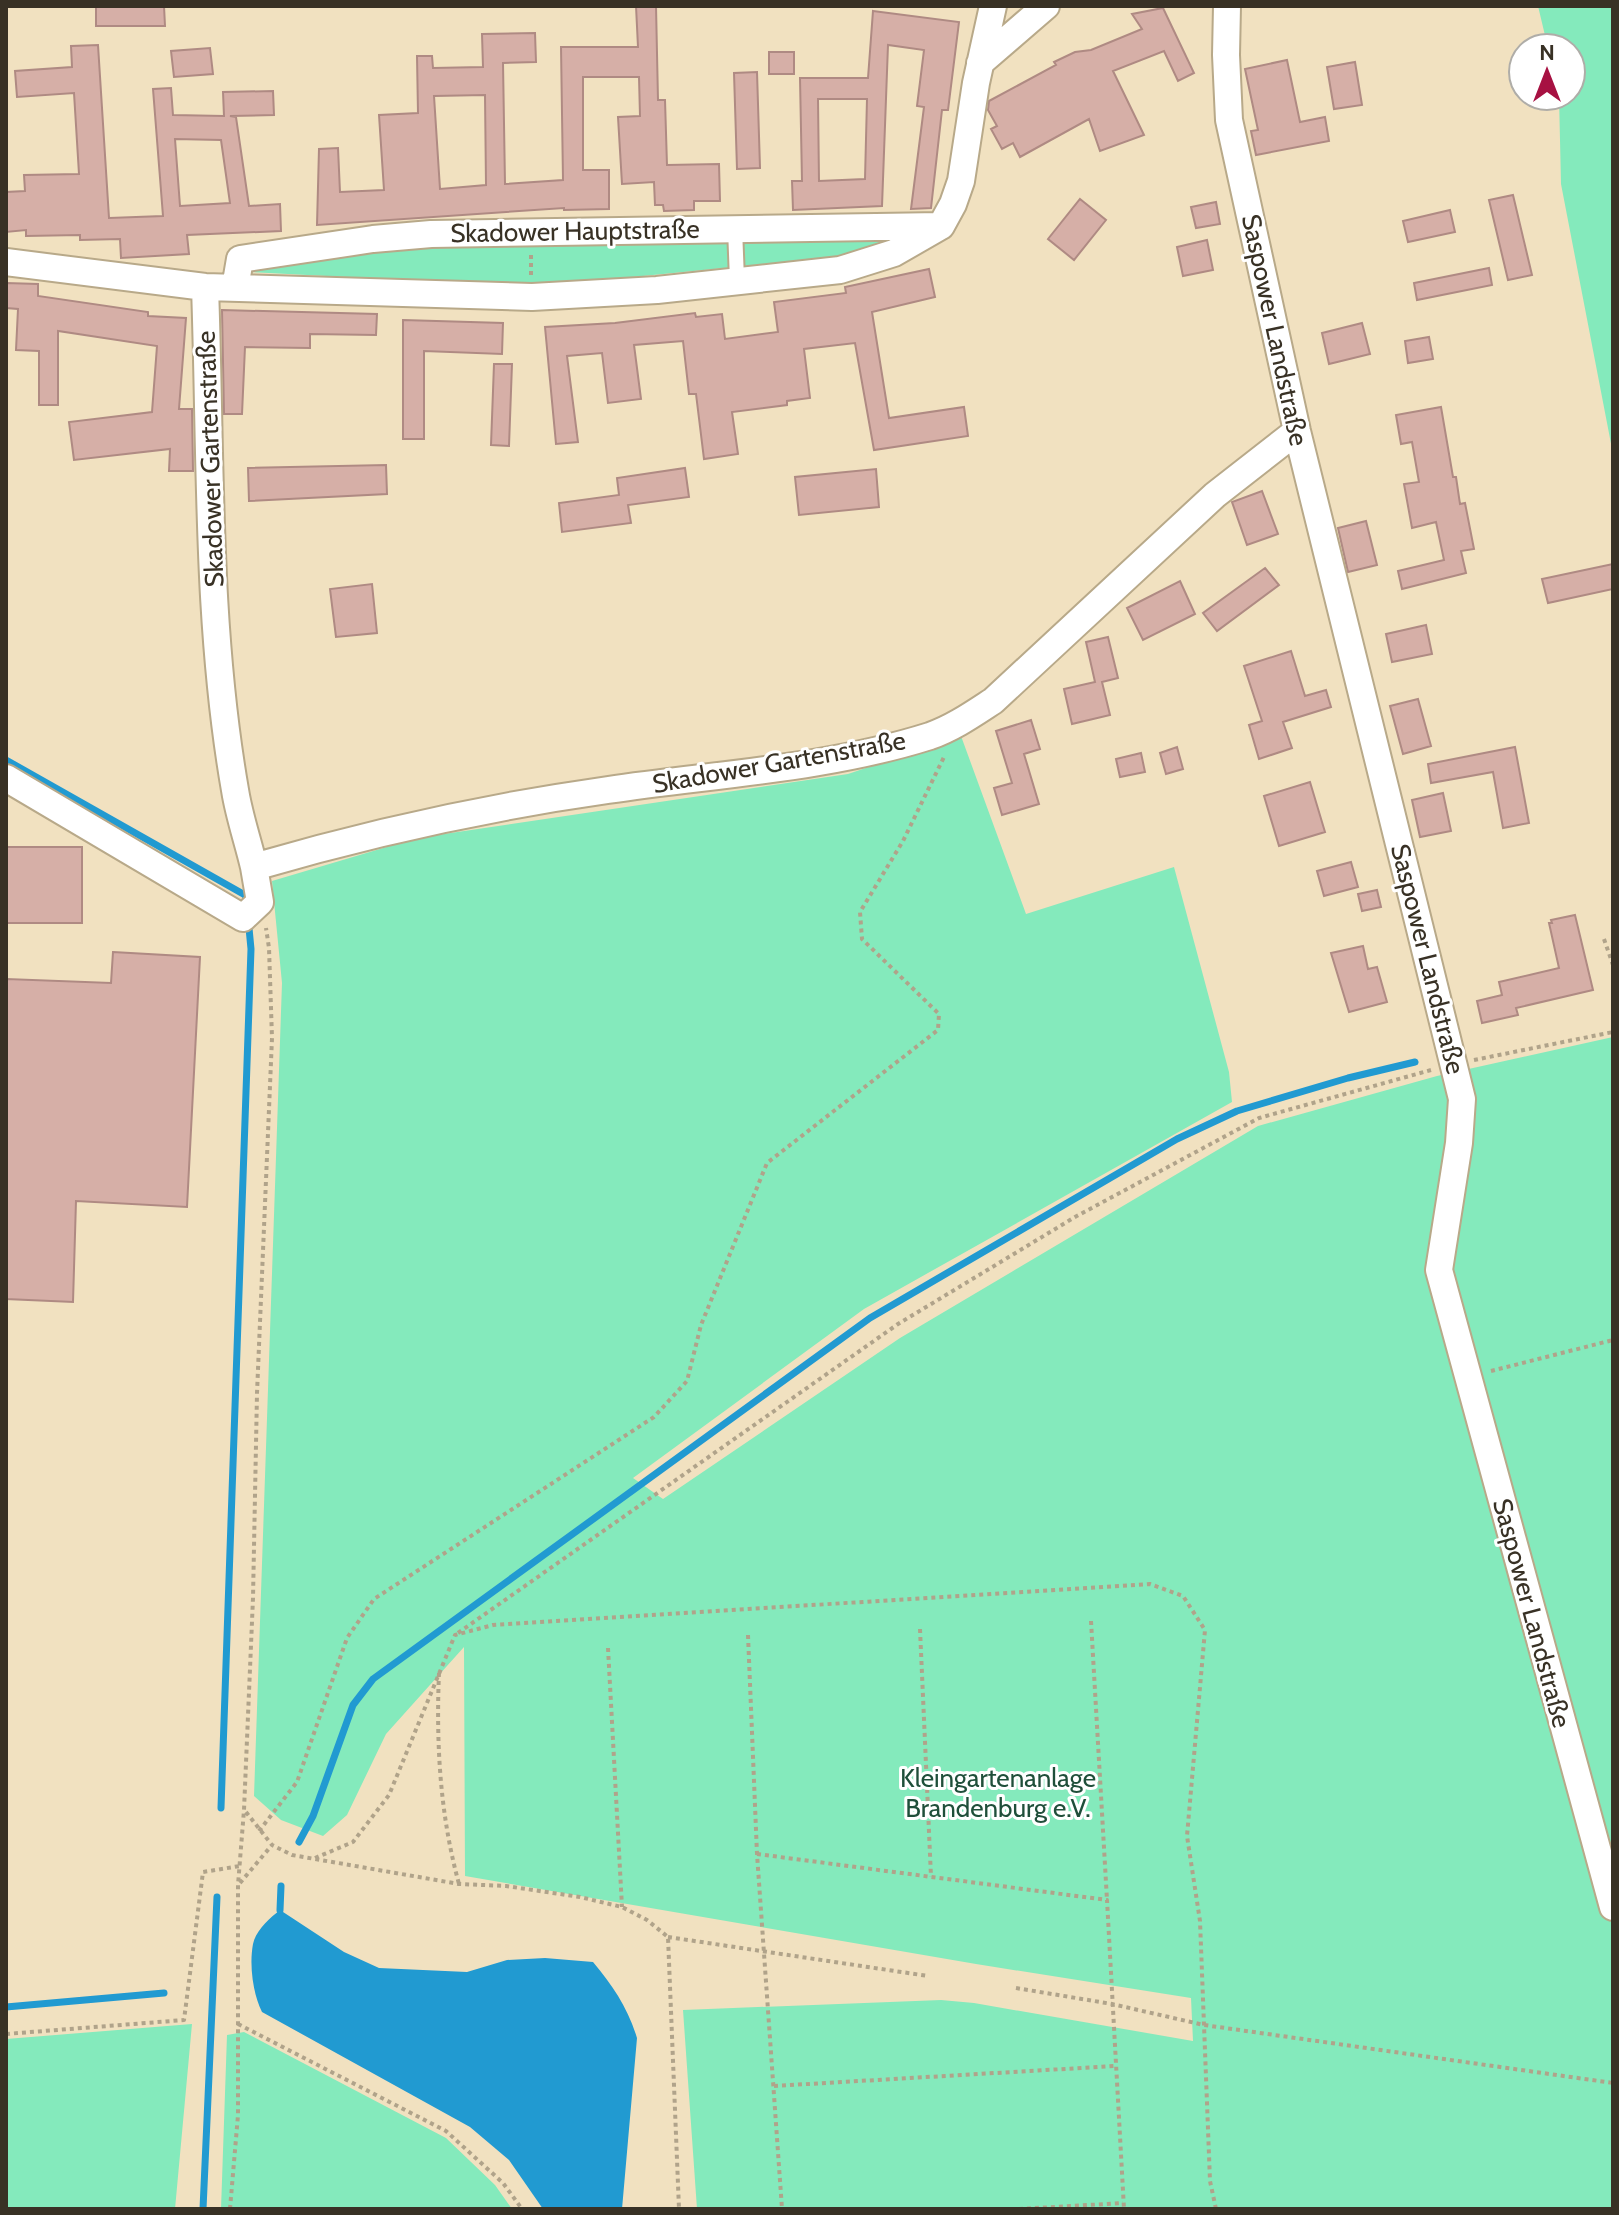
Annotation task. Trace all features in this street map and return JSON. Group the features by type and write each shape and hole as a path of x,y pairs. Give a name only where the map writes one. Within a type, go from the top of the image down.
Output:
{"street":[{"path":"6,262 205,287 532,297 657,290 840,270 894,253 941,226 961,181 980,63 993,6"},
{"path":"980,63 1046,6"},
{"name":"Saspower Landstraße","path":"1227,6 1229,120 1297,431 1462,1099 1459,1143 1439,1270 1613,1907"},
{"name":"Skadower Hauptstraße","path":"235,288 240,259 373,239 431,234 941,226"},
{"name":"Skadower Gartenstraße","path":"205,287 208,488 217,649 235,791 260,902"},
{"name":"Skadower Gartenstraße","path":"254,867 421,822 609,789 843,757 931,735 964,721 993,701 1215,495 1297,431"},
{"path":"6,778 243,918 260,902"}],"lane":[{"path":"735,228 737,280"}],"path":[{"path":"530,233 532,297"},
{"path":"259,1831 297,1782 347,1638 374,1599 654,1417 687,1381 701,1325 767,1163 938,1030 939,1014 862,939 860,912 903,841 928,786 964,721"},
{"path":"230,2209 238,2115 238,1885 253,1598 257,1393 272,1038 269,948 260,902"},
{"path":"1604,939 1613,965"},
{"path":"315,1858 353,1842 389,1795 455,1635 898,1324 1075,1217 1259,1118 1454,1064 1613,1032"},
{"path":"1467,1378 1613,1340"},
{"path":"455,1635 493,1625 1150,1584 1183,1596 1205,1630 1187,1836 1200,1921 1210,2181 1216,2209"},
{"path":"1019,2209 1123,2206 1091,1621"},
{"path":"920,1629 931,1877"},
{"path":"748,1635 757,1854 782,2209"},
{"path":"608,1648 622,1907"},
{"path":"439,1669 437,1724 445,1825 459,1884"},
{"path":"244,1810 272,1845 292,1855 459,1884 506,1886 565,1894 622,1907 647,1920 668,1937 928,1976"},
{"path":"238,1885 272,1845"},
{"path":"757,1854 1107,1900"},
{"path":"6,2034 184,2020 203,1872 240,1866"},
{"path":"668,1937 679,2209"},
{"path":"1016,1988 1112,2004 1204,2025 1613,2083"},
{"path":"238,2024 446,2131 503,2183 522,2209"},
{"path":"774,2086 1115,2066"}],"green space":[{"path":"1538,6 1613,6 1613,454 1561,184 1559,112 1587,112 1587,32 1544,32"},
{"path":"897,233 885,241 834,257 552,285 519,286 249,272 252,264 372,248"},
{"name":"Kleingartenanlage Brandenburg e.V.","path":"961,736 1026,914 1174,867 1229,1072 1232,1102 864,1309 633,1478 663,1499 900,1338 1258,1126 1437,1076 1613,1037 1613,2209 697,2209 683,2010 941,2000 1193,2041 1191,1998 465,1876 464,1647 386,1734 347,1815 323,1836 281,1820 254,1796 282,983 272,881 417,838 848,774"},
{"path":"192,2024 175,2209 6,2209 6,2039"},
{"path":"244,2032 446,2138 495,2185 512,2209 221,2209 227,2035"}],"water":[{"path":"280,1910 344,1952 379,1968 467,1972 507,1960 545,1958 593,1962 619,1998 637,2038 622,2209 543,2209 509,2160 470,2127 262,2012 253,1979 253,1944 260,1929"}],"building":[{"path":"96,6 164,6 165,26 96,26"},
{"path":"636,6 656,6 658,100 665,100 667,165 719,164 720,201 694,201 694,210 664,211 663,205 655,205 654,182 622,184 618,117 640,116 639,77 583,77 583,170 609,170 609,209 564,208 317,225 319,149 338,148 340,192 384,190 379,115 418,113 417,56 432,56 433,68 483,67 482,34 535,33 536,62 503,63 505,184 563,180 561,47 638,47","holes":["485,95 486,185 440,189 434,96"]},
{"path":"1163,8 1194,73 1178,81 1164,51 1113,71 1144,135 1100,151 1089,119 1020,157 1013,143 1002,149 991,129 997,126 988,110 989,101 1075,52 1091,50 1142,29 1132,14"},
{"path":"873,11 959,22 948,110 942,110 931,208 911,209 924,107 917,106 924,50 888,45 882,206 793,210 792,181 802,181 800,78 868,78","holes":["818,99 867,99 865,179 819,181"]},
{"path":"98,45 109,218 163,216 153,89 171,88 173,115 224,116 223,92 273,91 274,115 230,116 236,117 249,206 280,204 281,231 187,235 189,254 121,258 120,239 80,240 80,235 26,236 26,230 6,232 6,192 25,191 24,175 79,174 74,93 17,97 15,71 72,67 71,46","holes":["175,139 221,140 230,203 180,206"]},
{"path":"210,48 213,74 174,77 171,51"},
{"path":"769,52 794,52 794,74 769,74"},
{"path":"1287,60 1300,122 1325,117 1329,141 1256,155 1251,131 1258,130 1245,69"},
{"path":"1355,62 1362,105 1334,109 1327,67"},
{"path":"757,72 760,168 737,169 734,73"},
{"path":"1513,195 1532,275 1508,280 1489,200"},
{"path":"1080,199 1106,220 1074,260 1048,239"},
{"path":"1216,202 1220,224 1196,228 1191,207"},
{"path":"1450,210 1455,232 1408,242 1403,221"},
{"path":"1207,240 1213,270 1183,276 1177,247"},
{"path":"1489,268 1492,285 1417,300 1414,283"},
{"path":"929,269 935,297 872,312 889,418 964,407 968,436 874,450 855,343 804,349 810,398 787,401 787,405 732,412 738,454 704,459 696,394 689,394 683,341 634,345 641,399 608,403 602,353 567,356 578,442 556,444 545,327 615,323 695,313 696,317 722,314 725,339 778,332 774,302 846,293 845,287"},
{"path":"6,283 38,284 38,296 148,312 148,316 186,318 179,409 192,409 193,471 169,471 170,449 74,460 69,422 152,412 157,346 58,331 58,405 39,405 39,351 16,350 18,309 6,308"},
{"path":"222,310 377,314 376,335 310,334 310,348 245,347 242,414 224,414"},
{"path":"403,320 503,323 502,354 424,351 424,439 403,439"},
{"path":"1362,323 1370,354 1329,364 1322,333"},
{"path":"1429,337 1433,359 1408,363 1405,341"},
{"path":"494,364 512,364 509,446 491,445"},
{"path":"1441,407 1453,477 1456,477 1460,504 1465,503 1474,549 1461,551 1466,573 1402,589 1398,571 1444,560 1436,522 1412,528 1404,484 1419,482 1412,442 1401,444 1396,415"},
{"path":"386,465 387,494 249,501 248,468"},
{"path":"685,468 689,497 628,505 631,523 562,532 559,503 619,495 617,478"},
{"path":"876,469 879,507 799,515 795,477"},
{"path":"1262,491 1278,534 1247,545 1232,502"},
{"path":"1366,521 1377,565 1348,572 1338,528"},
{"path":"1613,564 1613,589 1548,603 1542,579"},
{"path":"1265,568 1279,585 1217,631 1203,613"},
{"path":"1180,581 1195,614 1143,640 1127,608"},
{"path":"372,584 377,633 336,637 330,589"},
{"path":"1426,625 1432,654 1392,662 1386,634"},
{"path":"1108,637 1118,678 1102,682 1110,715 1072,724 1064,689 1095,682 1086,642"},
{"path":"1291,651 1305,696 1326,690 1331,707 1283,722 1292,748 1259,759 1249,725 1262,721 1244,666"},
{"path":"1418,699 1431,746 1403,754 1390,706"},
{"path":"1031,720 1040,749 1024,754 1039,804 1002,815 994,788 1012,783 996,731"},
{"path":"1177,747 1183,769 1166,774 1160,753"},
{"path":"1515,747 1529,823 1503,828 1493,772 1431,783 1428,764"},
{"path":"1141,753 1145,772 1120,777 1116,759"},
{"path":"1310,782 1325,832 1279,846 1264,796"},
{"path":"1443,793 1451,831 1420,837 1412,800"},
{"path":"6,847 82,847 82,923 6,923"},
{"path":"1351,862 1358,887 1324,896 1317,871"},
{"path":"1377,890 1381,907 1362,911 1358,894"},
{"path":"1575,915 1593,990 1516,1008 1518,1015 1482,1023 1477,1001 1502,995 1499,982 1559,968 1549,923"},
{"path":"1363,946 1368,969 1377,967 1387,1002 1349,1012 1331,953"},
{"path":"113,952 200,957 187,1207 76,1201 73,1302 6,1299 7,979 111,983"}],"waterway":[{"path":"6,760 246,898"},
{"path":"221,1808 251,949 249,928"},
{"path":"299,1842 313,1816 353,1705 373,1679 870,1318 1177,1139 1237,1111 1415,1062"},
{"path":"280,1910 281,1886"},
{"path":"203,2209 217,1897"},
{"path":"6,2007 164,1993"}]}
